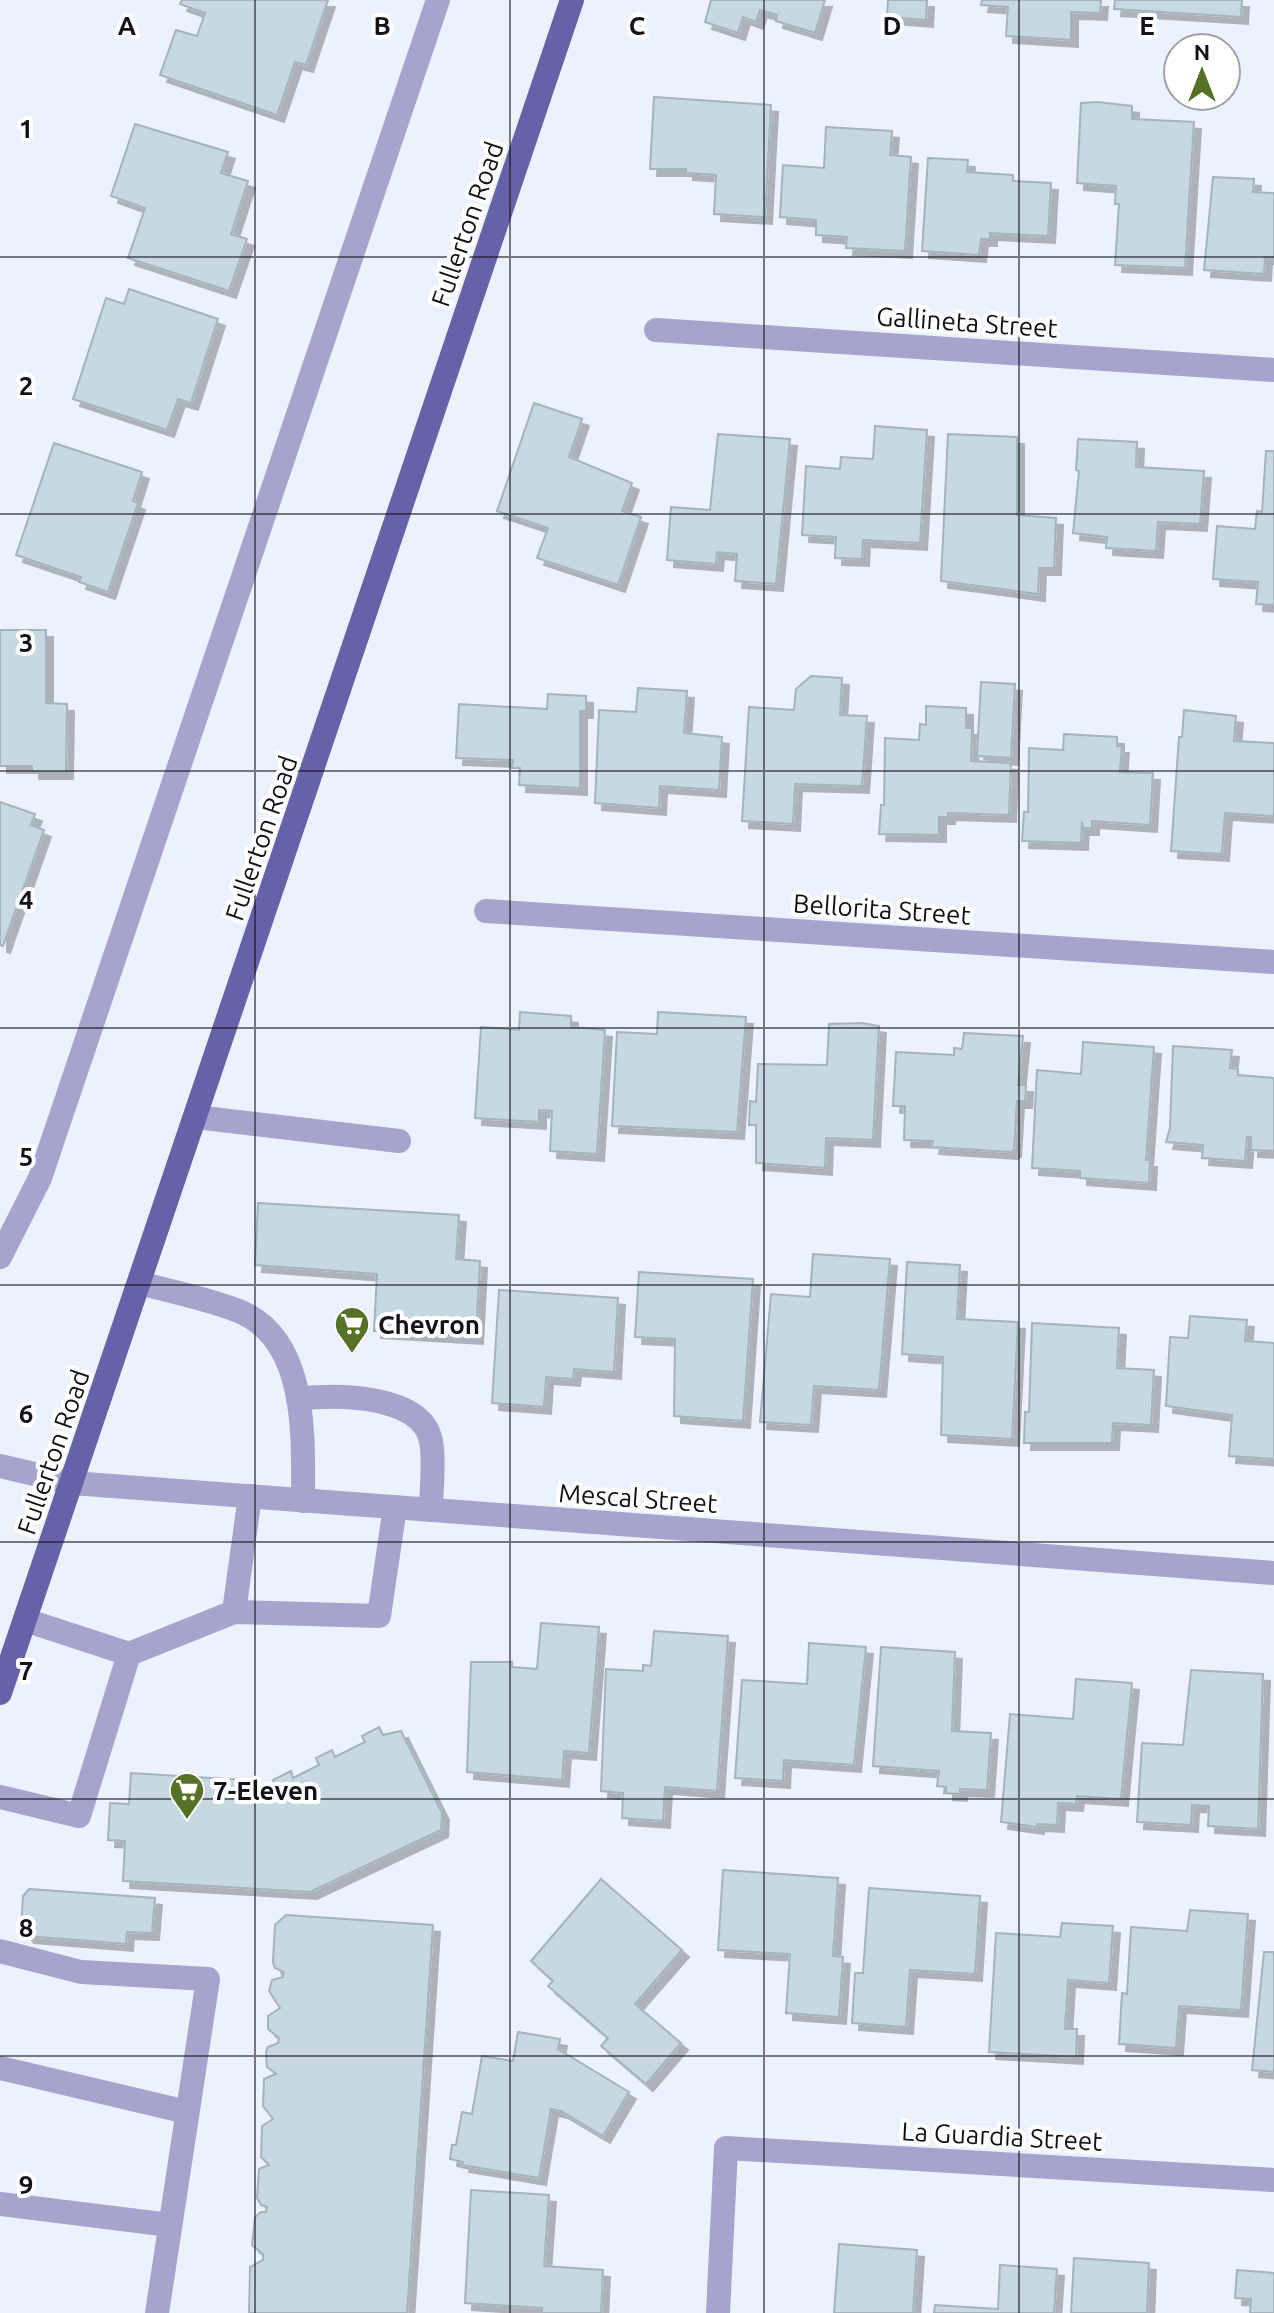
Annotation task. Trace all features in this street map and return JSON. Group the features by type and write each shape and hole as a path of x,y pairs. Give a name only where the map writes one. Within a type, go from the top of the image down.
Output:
{"main road":[{"name":"Fullerton Road","path":"0,1693 572,0"}],"street":[{"path":"0,1257 40,1178 438,0"},
{"name":"Gallineta Street","path":"656,330 1274,370"},
{"name":"Bellorita Street","path":"486,911 1274,962"},
{"path":"196,1117 399,1141"},
{"path":"140,1283 238,1310 262,1326 285,1353 298,1399 303,1501"},
{"path":"298,1399 333,1394 409,1412 425,1426 431,1441 431,1510"},
{"name":"Mescal Street","path":"0,1466 72,1483 1274,1573"},
{"path":"234,1612 250,1496"},
{"path":"25,1620 129,1654 234,1612 379,1616 395,1507"},
{"path":"0,1797 79,1816 129,1654"},
{"path":"0,1951 81,1972 208,1979 157,2313"},
{"path":"0,2068 187,2112"},
{"name":"La Guardia Street","path":"718,2313 726,2148 1274,2180"},
{"path":"0,2204 170,2225"}],"building":[{"path":"182,0 328,0 306,65 295,62 277,115 160,75 176,30 197,36 205,13 180,4"},
{"path":"711,0 825,0 815,33 776,21 777,15 760,10 756,22 743,17 738,33 705,22"},
{"path":"888,0 927,0 926,20 887,17"},
{"path":"982,0 1101,0 1100,13 1071,12 1071,40 1006,36 1008,7 981,5"},
{"path":"1115,0 1242,0 1241,17 1114,9"},
{"path":"654,97 771,105 765,217 714,214 716,175 686,173 686,169 650,169"},
{"path":"1081,103 1132,106 1132,119 1194,122 1185,268 1115,265 1119,204 1115,204 1116,186 1077,183"},
{"path":"135,124 228,152 221,173 248,181 231,234 247,239 229,291 128,258 145,208 111,196"},
{"path":"826,127 892,131 890,155 911,157 905,251 846,248 847,237 816,235 816,220 780,217 783,165 824,168"},
{"path":"928,158 968,160 967,172 1013,175 1013,181 1051,183 1048,236 990,233 990,239 981,239 979,255 922,251"},
{"path":"1213,177 1254,179 1253,192 1274,193 1274,258 1265,257 1264,274 1204,270"},
{"path":"129,289 218,319 191,403 178,399 167,430 73,399 106,298 124,304"},
{"path":"534,403 582,419 569,457 632,483 622,511 641,517 618,585 537,558 548,528 497,511"},
{"path":"875,426 927,430 920,543 863,540 862,559 835,558 836,537 802,535 806,466 840,469 841,457 873,459"},
{"path":"718,434 790,439 776,584 735,581 737,554 717,552 716,564 667,560 671,507 710,510"},
{"path":"948,434 1017,437 1017,515 1056,518 1054,568 1039,568 1038,594 941,581"},
{"path":"1078,439 1137,442 1136,467 1204,471 1200,524 1158,522 1156,551 1106,548 1107,537 1073,533 1079,471 1076,470"},
{"path":"54,443 142,472 133,501 138,503 108,592 79,582 81,577 16,555"},
{"path":"1266,451 1274,451 1274,605 1256,604 1258,582 1213,579 1217,526 1255,529 1257,511 1262,512"},
{"path":"0,630 46,630 46,703 67,704 66,772 32,772 32,766 0,766"},
{"path":"811,676 842,678 840,715 867,716 862,786 795,784 793,824 742,821 749,707 794,710 796,689"},
{"path":"981,682 1015,684 1011,758 977,756"},
{"path":"638,688 687,691 684,733 722,737 719,790 660,786 659,808 595,803 599,710 636,712"},
{"path":"548,694 586,696 586,711 580,711 580,788 519,785 520,768 512,768 513,760 456,758 459,704 547,709"},
{"path":"926,706 966,708 966,728 972,728 971,761 1011,763 1009,815 948,813 948,817 939,817 939,835 879,834 881,805 884,805 885,738 919,740 920,724 926,725"},
{"path":"1184,710 1236,716 1234,741 1274,743 1274,816 1225,813 1222,854 1171,851 1179,737 1182,737"},
{"path":"1064,734 1117,737 1117,746 1122,746 1120,772 1153,773 1150,825 1092,821 1092,828 1083,828 1082,822 1081,843 1022,841 1024,812 1028,812 1029,748 1063,750"},
{"path":"0,802 35,814 31,825 44,830 3,946 0,945"},
{"path":"520,1012 571,1016 571,1027 605,1030 597,1154 550,1151 552,1111 539,1110 539,1122 475,1118 481,1027 519,1030"},
{"path":"658,1012 746,1017 737,1132 612,1126 617,1032 657,1034"},
{"path":"829,1024 879,1026 873,1140 826,1138 825,1168 756,1163 756,1125 749,1125 750,1101 756,1102 758,1064 827,1065"},
{"path":"964,1033 1023,1036 1018,1085 1026,1085 1025,1101 1017,1101 1014,1150 1011,1152 932,1147 933,1141 904,1140 905,1106 893,1106 896,1052 954,1055 954,1048 962,1049"},
{"path":"1083,1042 1154,1047 1146,1160 1150,1160 1149,1183 1080,1178 1080,1171 1032,1168 1037,1070 1081,1074"},
{"path":"1173,1046 1232,1050 1230,1068 1238,1069 1238,1075 1274,1078 1274,1151 1251,1150 1251,1137 1247,1137 1245,1161 1202,1158 1203,1145 1166,1142 1170,1128"},
{"path":"258,1203 459,1215 456,1259 480,1261 476,1337 374,1331 377,1274 255,1265"},
{"path":"813,1254 890,1259 879,1390 814,1386 811,1425 760,1422 771,1294 810,1297"},
{"path":"907,1262 960,1265 957,1319 1018,1322 1012,1439 941,1435 943,1357 902,1354"},
{"path":"639,1272 753,1279 743,1421 674,1416 675,1339 635,1337"},
{"path":"499,1290 618,1298 614,1372 574,1369 573,1379 546,1377 544,1407 492,1403"},
{"path":"1190,1316 1247,1320 1245,1341 1274,1343 1274,1459 1229,1456 1232,1415 1166,1406 1170,1337 1188,1338"},
{"path":"1032,1323 1119,1328 1117,1368 1154,1370 1151,1425 1113,1423 1112,1443 1024,1443 1025,1412 1029,1412"},
{"path":"541,1623 599,1627 589,1753 564,1751 562,1780 467,1772 471,1662 512,1662 512,1667 537,1669"},
{"path":"654,1631 728,1636 717,1791 665,1787 663,1821 622,1818 623,1793 601,1791 606,1669 643,1671 643,1665 651,1666"},
{"path":"809,1643 866,1647 854,1765 784,1760 783,1781 735,1778 742,1680 807,1684"},
{"path":"881,1647 955,1652 952,1731 991,1733 987,1790 960,1789 960,1794 946,1793 946,1787 937,1786 939,1771 873,1766"},
{"path":"1191,1670 1263,1674 1258,1829 1208,1826 1209,1806 1192,1805 1191,1825 1137,1822 1142,1743 1183,1745"},
{"path":"1076,1679 1132,1683 1121,1799 1077,1796 1076,1804 1058,1803 1057,1825 1037,1824 1037,1827 1001,1822 1010,1714 1073,1719"},
{"path":"379,1727 383,1735 401,1731 442,1813 441,1830 310,1892 123,1881 125,1841 108,1840 110,1803 129,1804 131,1773 259,1781 258,1793 263,1793 276,1786 273,1780 291,1771 293,1778 319,1765 316,1758 332,1750 335,1757 365,1742 362,1736"},
{"path":"723,1870 838,1878 833,1956 843,1957 839,2017 786,2013 790,1954 718,1950"},
{"path":"601,1879 682,1950 635,2004 681,2043 646,2084 601,2046 608,2038 548,1986 553,1981 531,1961"},
{"path":"869,1888 980,1896 975,1974 910,1970 906,2027 852,2023 855,1973 863,1973"},
{"path":"29,1889 155,1898 152,1933 127,1932 126,1944 27,1936 21,1927 23,1896"},
{"path":"1190,1910 1248,1914 1241,2010 1179,2006 1176,2048 1119,2044 1122,1993 1127,1994 1131,1927 1187,1931"},
{"path":"286,1915 433,1925 407,2313 249,2313 250,2267 263,2260 263,2254 252,2245 255,2217 266,2212 267,2207 261,2205 257,2198 259,2169 269,2165 261,2157 262,2126 273,2119 263,2106 264,2079 276,2074 267,2067 266,2052 268,2047 278,2043 279,2038 268,2029 268,2016 280,2008 269,1991 272,1980 283,1977 284,1972 275,1968 273,1962 275,1925"},
{"path":"1062,1923 1113,1926 1109,1983 1068,1980 1065,2029 1077,2029 1076,2057 989,2052 996,1933 1060,1937"},
{"path":"1264,1952 1274,1952 1274,2072 1252,2070"},
{"path":"518,2032 560,2039 558,2049 629,2092 603,2136 561,2111 551,2109 539,2178 462,2165 463,2162 450,2159 462,2112 472,2114 482,2056 513,2061"},
{"path":"471,2190 549,2195 544,2266 603,2270 601,2313 542,2313 542,2308 465,2303"},
{"path":"839,2244 917,2250 913,2313 834,2313"},
{"path":"1074,2258 1149,2263 1147,2313 1071,2313"},
{"path":"1000,2265 1057,2269 1054,2313 934,2313 935,2305 998,2309"},
{"path":"1237,2270 1274,2273 1274,2313 1250,2313 1251,2299 1235,2298"}],"place":[{"name":"Chevron","path":"352,1355"},
{"name":"7-Eleven","path":"187,1821"}]}
